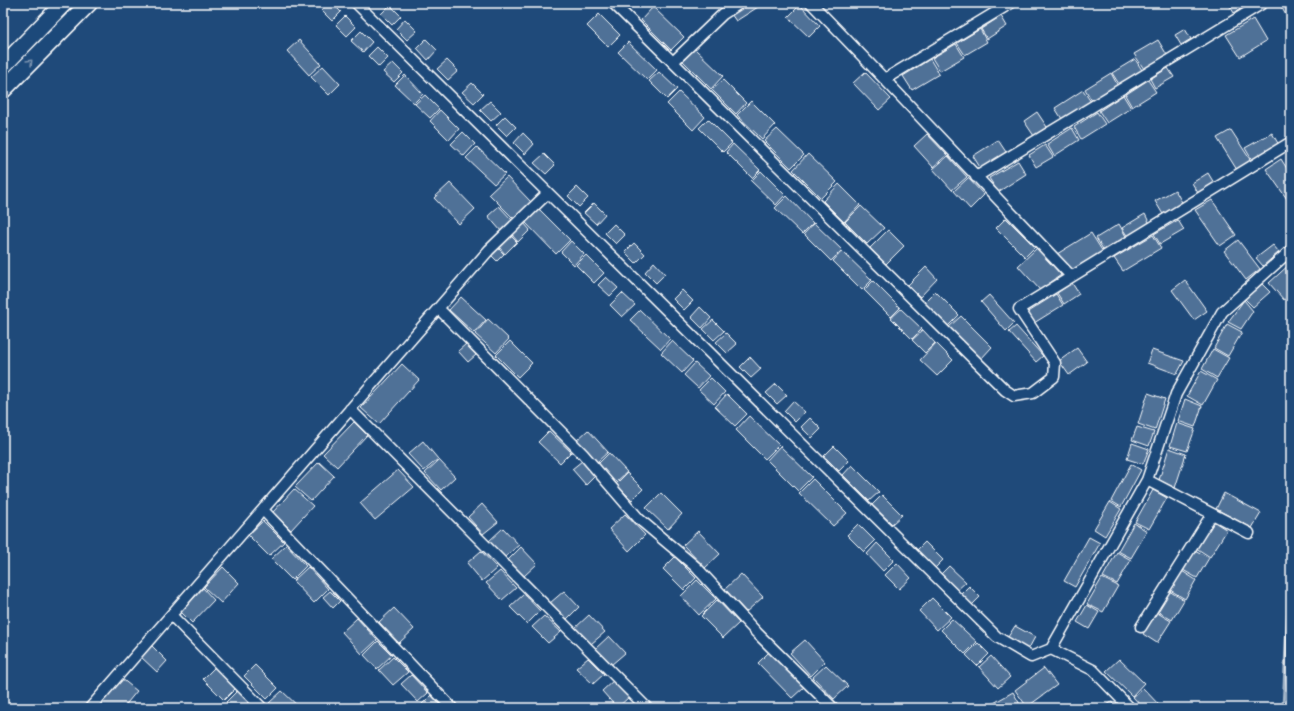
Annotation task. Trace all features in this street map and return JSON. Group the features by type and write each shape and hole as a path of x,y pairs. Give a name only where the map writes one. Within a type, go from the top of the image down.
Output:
{"main road":[{"path":"3,66 64,3"},
{"path":"3,90 89,3"}],"street":[{"path":"356,3 997,637 1031,657 1051,649 1148,480 1176,394 1222,312 1291,250"},
{"path":"612,3 1005,390 1014,396 1033,393 1054,376 1055,363 1019,309 1291,142"},
{"path":"673,62 722,14 740,3"},
{"path":"811,3 1071,276"},
{"path":"885,79 1011,3"},
{"path":"976,177 1263,3"},
{"path":"90,708 489,250 548,193"},
{"path":"439,309 583,454 639,519 696,567 757,633 833,708"},
{"path":"350,409 647,708"},
{"path":"1148,480 1249,533"},
{"path":"263,510 452,708"},
{"path":"1141,627 1212,514"},
{"path":"171,615 262,708"},
{"path":"1051,649 1093,670 1130,708"}],"building":[{"path":"328,3 332,3 341,12 332,21 321,10"},
{"path":"747,3 756,3 758,7 736,21 731,14"},
{"path":"1228,3 1243,3 1245,6 1234,13"},
{"path":"1279,3 1291,3 1291,14 1287,17"},
{"path":"390,5 401,16 392,25 381,14"},
{"path":"800,5 820,26 809,37 788,17"},
{"path":"653,7 684,37 671,50 641,20"},
{"path":"599,14 620,35 608,47 587,26"},
{"path":"345,16 356,27 347,36 336,25"},
{"path":"1001,16 1007,26 987,39 981,29"},
{"path":"405,19 417,31 407,40 396,29"},
{"path":"1253,19 1266,41 1240,57 1226,35"},
{"path":"980,29 987,42 965,55 957,43"},
{"path":"1185,29 1191,39 1181,45 1175,35"},
{"path":"361,31 372,42 363,52 351,41"},
{"path":"426,39 437,50 428,60 417,48"},
{"path":"299,40 321,64 309,75 287,51"},
{"path":"1158,40 1167,55 1144,69 1134,54"},
{"path":"628,42 657,70 647,80 618,52"},
{"path":"956,44 964,57 940,71 932,58"},
{"path":"377,47 388,58 379,67 368,56"},
{"path":"695,49 723,76 711,89 683,61"},
{"path":"930,59 939,74 912,90 903,76"},
{"path":"1135,59 1142,70 1119,84 1112,73"},
{"path":"447,60 458,71 448,80 437,69"},
{"path":"393,63 403,73 394,82 383,72"},
{"path":"323,66 340,84 329,95 311,77"},
{"path":"1168,68 1174,77 1155,88 1150,79"},
{"path":"659,72 677,89 667,99 649,81"},
{"path":"865,72 891,99 879,110 853,83"},
{"path":"1111,73 1118,86 1092,101 1085,89"},
{"path":"405,75 423,94 414,103 395,85"},
{"path":"723,80 746,103 736,114 712,90"},
{"path":"1148,80 1156,92 1132,107 1125,95"},
{"path":"472,83 483,94 474,103 462,92"},
{"path":"1083,90 1091,102 1062,119 1055,108"},
{"path":"679,92 705,117 693,130 667,104"},
{"path":"425,95 439,109 430,118 415,104"},
{"path":"1123,95 1131,108 1107,123 1099,111"},
{"path":"490,101 501,112 491,121 480,110"},
{"path":"751,101 775,125 762,139 737,115"},
{"path":"440,110 459,129 449,140 430,121"},
{"path":"1037,112 1047,127 1034,136 1024,121"},
{"path":"1097,112 1105,124 1081,139 1074,127"},
{"path":"505,116 516,127 507,136 496,125"},
{"path":"708,119 732,143 723,152 699,128"},
{"path":"1072,128 1079,140 1054,156 1047,144"},
{"path":"777,129 804,155 791,168 764,141"},
{"path":"1231,130 1251,161 1237,170 1217,138"},
{"path":"463,132 475,144 464,156 451,144"},
{"path":"523,133 534,144 525,154 514,143"},
{"path":"1272,133 1279,145 1252,160 1245,148"},
{"path":"927,134 947,155 933,167 914,146"},
{"path":"998,140 1006,152 981,169 973,156"},
{"path":"733,144 760,170 752,178 726,152"},
{"path":"1045,145 1053,157 1036,167 1029,155"},
{"path":"477,147 505,174 494,184 466,158"},
{"path":"544,154 555,165 546,174 534,163"},
{"path":"808,154 837,182 821,198 793,170"},
{"path":"948,156 967,177 952,190 933,169"},
{"path":"1281,159 1291,175 1291,197 1287,199 1266,169"},
{"path":"1018,161 1026,174 998,192 989,178"},
{"path":"761,171 785,195 776,205 751,181"},
{"path":"1208,173 1214,183 1198,193 1192,183"},
{"path":"507,177 531,202 514,219 489,194"},
{"path":"968,178 984,195 970,209 954,191"},
{"path":"450,183 475,209 459,224 434,198"},
{"path":"839,184 860,205 844,222 823,201"},
{"path":"577,187 588,198 579,207 568,196"},
{"path":"1175,190 1183,204 1164,216 1155,201"},
{"path":"787,196 813,223 802,234 775,208"},
{"path":"1212,200 1236,235 1220,246 1195,210"},
{"path":"594,203 605,214 596,224 584,213"},
{"path":"499,206 512,220 501,231 488,216"},
{"path":"861,206 884,228 867,244 845,222"},
{"path":"539,209 570,240 556,254 525,222"},
{"path":"1145,214 1150,224 1128,237 1122,228"},
{"path":"1006,218 1035,247 1025,257 996,228"},
{"path":"1178,220 1184,230 1160,244 1154,234"},
{"path":"524,223 530,230 518,242 512,235"},
{"path":"814,223 842,250 831,261 804,234"},
{"path":"614,224 625,235 616,244 605,233"},
{"path":"1119,224 1127,238 1104,251 1096,238"},
{"path":"888,230 904,246 886,264 870,248"},
{"path":"1091,233 1103,252 1072,271 1057,254"},
{"path":"1153,235 1161,248 1123,271 1114,258"},
{"path":"511,236 517,242 505,254 499,247"},
{"path":"1238,240 1260,269 1246,280 1224,251"},
{"path":"571,241 584,254 574,265 561,252"},
{"path":"634,243 645,254 636,263 625,252"},
{"path":"1273,245 1279,252 1263,266 1256,258"},
{"path":"498,248 504,254 497,261 491,255"},
{"path":"1037,248 1061,275 1040,290 1018,266"},
{"path":"842,251 872,280 862,290 833,261"},
{"path":"586,255 604,273 594,283 576,265"},
{"path":"654,262 665,274 656,283 645,272"},
{"path":"1291,263 1291,294 1284,300 1269,283"},
{"path":"926,267 937,279 920,297 908,285"},
{"path":"606,277 618,288 610,296 598,285"},
{"path":"1185,280 1207,311 1194,320 1172,290"},
{"path":"873,281 900,308 891,317 864,290"},
{"path":"1072,283 1079,294 1064,304 1057,293"},
{"path":"1262,284 1270,292 1253,307 1245,299"},
{"path":"682,290 693,301 684,310 673,299"},
{"path":"935,291 959,315 948,326 924,302"},
{"path":"622,293 635,305 622,317 610,305"},
{"path":"1056,294 1063,305 1034,323 1026,313"},
{"path":"989,295 1014,323 1006,331 981,302"},
{"path":"461,297 486,320 474,333 449,310"},
{"path":"1244,300 1253,311 1241,329 1228,322"},
{"path":"700,307 711,318 702,328 691,317"},
{"path":"901,309 922,329 912,339 891,318"},
{"path":"640,310 670,339 661,349 630,320"},
{"path":"961,316 992,347 981,359 949,327"},
{"path":"488,319 509,339 496,353 475,334"},
{"path":"713,320 724,331 714,340 703,329"},
{"path":"1227,324 1242,332 1228,356 1214,348"},
{"path":"1016,326 1043,356 1036,362 1009,332"},
{"path":"923,330 935,343 925,353 912,340"},
{"path":"726,333 737,344 727,353 716,342"},
{"path":"510,341 532,363 518,377 496,355"},
{"path":"672,341 693,361 682,373 661,353"},
{"path":"936,343 953,360 937,376 920,360"},
{"path":"466,344 476,355 468,362 458,351"},
{"path":"1077,348 1087,362 1069,375 1059,361"},
{"path":"1213,349 1229,358 1217,378 1202,369"},
{"path":"1152,350 1184,361 1177,374 1147,363"},
{"path":"750,357 761,369 751,378 740,367"},
{"path":"695,363 709,376 698,388 684,375"},
{"path":"402,364 419,380 379,424 361,408"},
{"path":"1201,371 1217,380 1203,405 1187,396"},
{"path":"711,378 725,392 714,404 699,390"},
{"path":"776,384 787,395 777,404 766,393"},
{"path":"1148,393 1165,399 1155,430 1138,424"},
{"path":"727,394 747,414 735,426 715,407"},
{"path":"1185,399 1202,406 1195,427 1178,421"},
{"path":"793,401 805,412 795,422 784,411"},
{"path":"749,416 779,445 765,459 736,430"},
{"path":"810,418 821,429 812,438 801,427"},
{"path":"354,422 367,435 337,467 323,454"},
{"path":"1177,423 1195,429 1187,451 1170,446"},
{"path":"1137,427 1154,432 1149,446 1132,440"},
{"path":"588,430 608,452 597,462 577,440"},
{"path":"549,431 571,452 560,463 538,442"},
{"path":"423,441 438,459 424,471 408,454"},
{"path":"1132,443 1149,449 1143,464 1127,459"},
{"path":"780,446 812,477 798,491 767,460"},
{"path":"834,446 849,461 839,471 824,456"},
{"path":"1169,448 1186,454 1175,488 1159,480"},
{"path":"609,453 627,472 615,483 598,464"},
{"path":"439,460 455,477 441,490 425,473"},
{"path":"582,461 595,476 586,485 572,469"},
{"path":"319,462 334,476 311,501 295,487"},
{"path":"1131,464 1141,470 1121,507 1111,501"},
{"path":"852,465 879,492 869,501 843,475"},
{"path":"398,470 414,487 375,520 360,503"},
{"path":"627,473 643,489 632,500 616,484"},
{"path":"813,479 847,513 833,526 799,493"},
{"path":"294,489 313,506 291,530 273,512"},
{"path":"1153,490 1167,498 1149,529 1135,522"},
{"path":"661,493 682,514 668,529 646,508"},
{"path":"1224,493 1261,513 1252,528 1216,509"},
{"path":"882,495 902,515 892,524 872,505"},
{"path":"1110,502 1121,509 1105,536 1094,529"},
{"path":"482,504 498,522 483,534 468,517"},
{"path":"625,514 645,535 629,551 609,529"},
{"path":"263,521 284,542 269,556 248,535"},
{"path":"1213,521 1227,530 1210,557 1196,548"},
{"path":"1134,523 1147,531 1131,558 1118,551"},
{"path":"858,524 875,541 864,552 847,535"},
{"path":"503,528 519,545 505,557 489,541"},
{"path":"698,531 720,554 705,568 683,545"},
{"path":"1089,537 1100,543 1075,587 1064,581"},
{"path":"925,542 943,560 934,569 916,551"},
{"path":"877,543 894,560 883,571 867,554"},
{"path":"286,545 306,566 292,580 271,559"},
{"path":"521,547 537,564 524,576 508,560"},
{"path":"1195,550 1209,558 1197,578 1183,570"},
{"path":"481,551 497,568 482,581 467,563"},
{"path":"1117,552 1131,560 1117,584 1103,577"},
{"path":"675,557 696,578 684,590 663,569"},
{"path":"897,563 911,578 899,589 885,575"},
{"path":"949,566 966,582 956,591 940,575"},
{"path":"223,567 239,583 221,603 204,587"},
{"path":"308,567 328,589 314,603 293,581"},
{"path":"500,571 516,588 502,600 486,583"},
{"path":"1182,571 1196,580 1185,599 1170,590"},
{"path":"741,574 763,597 746,612 725,589"},
{"path":"1102,578 1118,586 1103,612 1087,604"},
{"path":"697,580 716,599 699,615 681,596"},
{"path":"969,586 980,597 971,606 960,595"},
{"path":"203,588 214,600 192,623 181,612"},
{"path":"330,591 340,601 333,608 323,597"},
{"path":"564,591 579,607 566,620 550,603"},
{"path":"1169,591 1184,600 1172,620 1157,611"},
{"path":"524,594 540,611 527,624 510,607"},
{"path":"932,598 951,617 937,630 919,611"},
{"path":"717,600 739,623 723,638 701,616"},
{"path":"1087,605 1099,612 1089,629 1077,622"},
{"path":"394,608 414,629 399,643 379,622"},
{"path":"1156,612 1171,621 1157,643 1143,634"},
{"path":"589,615 605,632 591,644 575,628"},
{"path":"544,616 561,632 548,643 532,627"},
{"path":"357,618 377,640 362,654 342,632"},
{"path":"952,619 977,642 965,654 941,630"},
{"path":"1015,626 1035,637 1028,650 1008,637"},
{"path":"609,636 625,653 611,665 595,649"},
{"path":"805,640 825,662 811,676 790,653"},
{"path":"378,641 392,655 377,669 364,655"},
{"path":"978,643 989,654 977,666 966,655"},
{"path":"151,645 167,661 157,672 140,656"},
{"path":"769,652 804,687 792,698 758,663"},
{"path":"991,656 1010,677 998,688 979,667"},
{"path":"393,657 408,672 393,685 379,670"},
{"path":"588,658 604,674 593,684 576,668"},
{"path":"1119,659 1144,683 1132,696 1106,671"},
{"path":"255,665 278,688 267,699 244,676"},
{"path":"826,665 848,686 834,699 813,677"},
{"path":"216,666 237,687 224,700 203,679"},
{"path":"1044,668 1057,685 1027,707 1015,690"},
{"path":"411,675 428,693 418,702 401,684"},
{"path":"121,678 137,691 123,708 97,708"},
{"path":"614,680 629,697 617,708 602,691"},
{"path":"1143,688 1160,706 1157,708 1143,708 1133,697"},
{"path":"239,689 258,708 232,708 226,702"},
{"path":"282,691 300,708 274,708 269,703"},
{"path":"1013,692 1022,708 985,708"},
{"path":"431,695 443,708 418,708"},
{"path":"1112,702 1115,708 1101,708"}],"waterway":[{"path":"1283,708 1291,539"}]}
